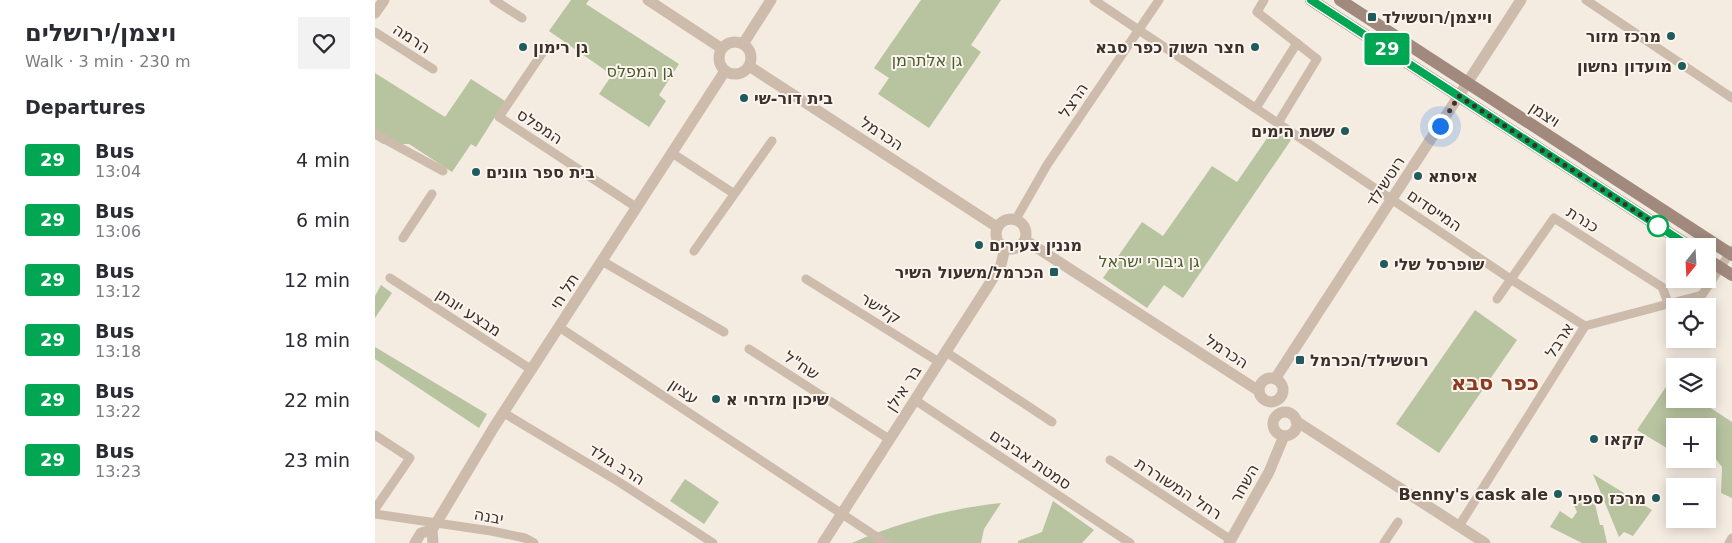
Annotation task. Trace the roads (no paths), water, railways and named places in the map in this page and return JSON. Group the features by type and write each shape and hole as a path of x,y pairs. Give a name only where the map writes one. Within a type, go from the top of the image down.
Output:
{"main road":[{"name":"ויצמן","path":"1311,0 1677,238"},
{"name":"ויצמן","path":"1340,0 1731,253"},
{"path":"1716,264 1732,275"}],"street":[{"path":"375,14 384,0"},
{"path":"494,0 522,18"},
{"path":"648,0 721,48"},
{"path":"743,44 771,0"},
{"name":"המייסדים","path":"1094,0 1512,280 1585,326"},
{"name":"הרצל","path":"1016,219 1047,165 1159,0"},
{"path":"1264,0 1257,12 1317,59 1278,123"},
{"name":"רוטשילד","path":"1275,379 1521,0"},
{"path":"1587,0 1732,98"},
{"name":"הרמה","path":"375,32 433,69"},
{"path":"734,41 743,44 751,56 749,66 741,73 725,71 718,60 721,48 734,41"},
{"path":"1256,108 1297,43"},
{"name":"המפלס","path":"547,46 499,118 636,207"},
{"name":"הכרמל","path":"749,66 997,227"},
{"name":"תל חי","path":"415,543 421,533 434,526 504,412 725,71"},
{"path":"375,134 443,170"},
{"path":"693,251 772,141"},
{"path":"672,153 733,193"},
{"path":"403,238 432,194"},
{"name":"כנרת","path":"1497,299 1554,218 1662,286 1666,298"},
{"path":"1005,219 1016,219 1024,225 1026,230 1025,240 1017,248 1005,248 996,237 997,227 1005,219"},
{"name":"הכרמל","path":"1025,240 1262,396"},
{"name":"בר אילן","path":"823,543 1001,266 1005,248"},
{"name":"ארבל","path":"1693,298 1702,295 1731,253"},
{"path":"602,261 724,332"},
{"name":"מבצע יונתן","path":"390,278 531,370"},
{"name":"קלישר","path":"806,279 939,362"},
{"name":"ארבל","path":"1459,526 1585,326 1666,307"},
{"name":"עציון","path":"559,327 886,543"},
{"name":"שח\"ל","path":"749,349 889,440"},
{"path":"946,352 1052,422"},
{"path":"1262,396 1276,400 1281,396 1283,388 1275,379 1269,378 1262,382 1262,396 1274,420 1276,432 1284,436 1295,431 1293,417 1281,396"},
{"name":"סמטת אביבים","path":"915,400 1130,543"},
{"name":"הרב גולד","path":"504,412 619,482 713,543"},
{"path":"1274,420 1281,413 1293,417 1485,543"},
{"path":"375,435 410,458 375,509"},
{"name":"השחר","path":"1230,542 1269,472 1284,436"},
{"name":"רחל המשוררת","path":"1110,460 1230,542"},
{"name":"יבנה","path":"375,514 434,526 525,538 534,543"},
{"path":"1383,543 1398,522"},
{"path":"433,543 434,526"},
{"path":"1729,543 1732,538"}],"place":[{"name":"וייצמן/רוטשילד","path":"1372,17"},
{"name":"מרכז מזור","path":"1671,36"},
{"name":"גן רימון","path":"523,47"},
{"name":"חצר השוק כפר סבא","path":"1255,47"},
{"name":"מועדון נחשון","path":"1682,66"},
{"name":"בית דור-שי","path":"744,98"},
{"name":"ששת הימים","path":"1345,131"},
{"name":"בית ספר גוונים","path":"476,172"},
{"name":"איסתא","path":"1418,176"},
{"name":"מננין צעירים","path":"979,245"},
{"name":"שופרסל שלי","path":"1384,264"},
{"name":"הכרמל/משעול השיר","path":"1054,272"},
{"name":"רוטשילד/הכרמל","path":"1300,360"},
{"name":"שיכון מזרחי א","path":"716,399"},
{"name":"קקאו","path":"1594,439"},
{"name":"Benny's cask ale","path":"1558,494"},
{"name":"מרכז ספיר","path":"1656,498"}],"district":[{"name":"כפר סבא","path":"1495,383"}],"park label":[{"name":"גן אלתרמן","path":"927,60"},
{"name":"גן המפלס","path":"640,71"},
{"name":"גן גיבורי ישראל","path":"1149,261"}]}
